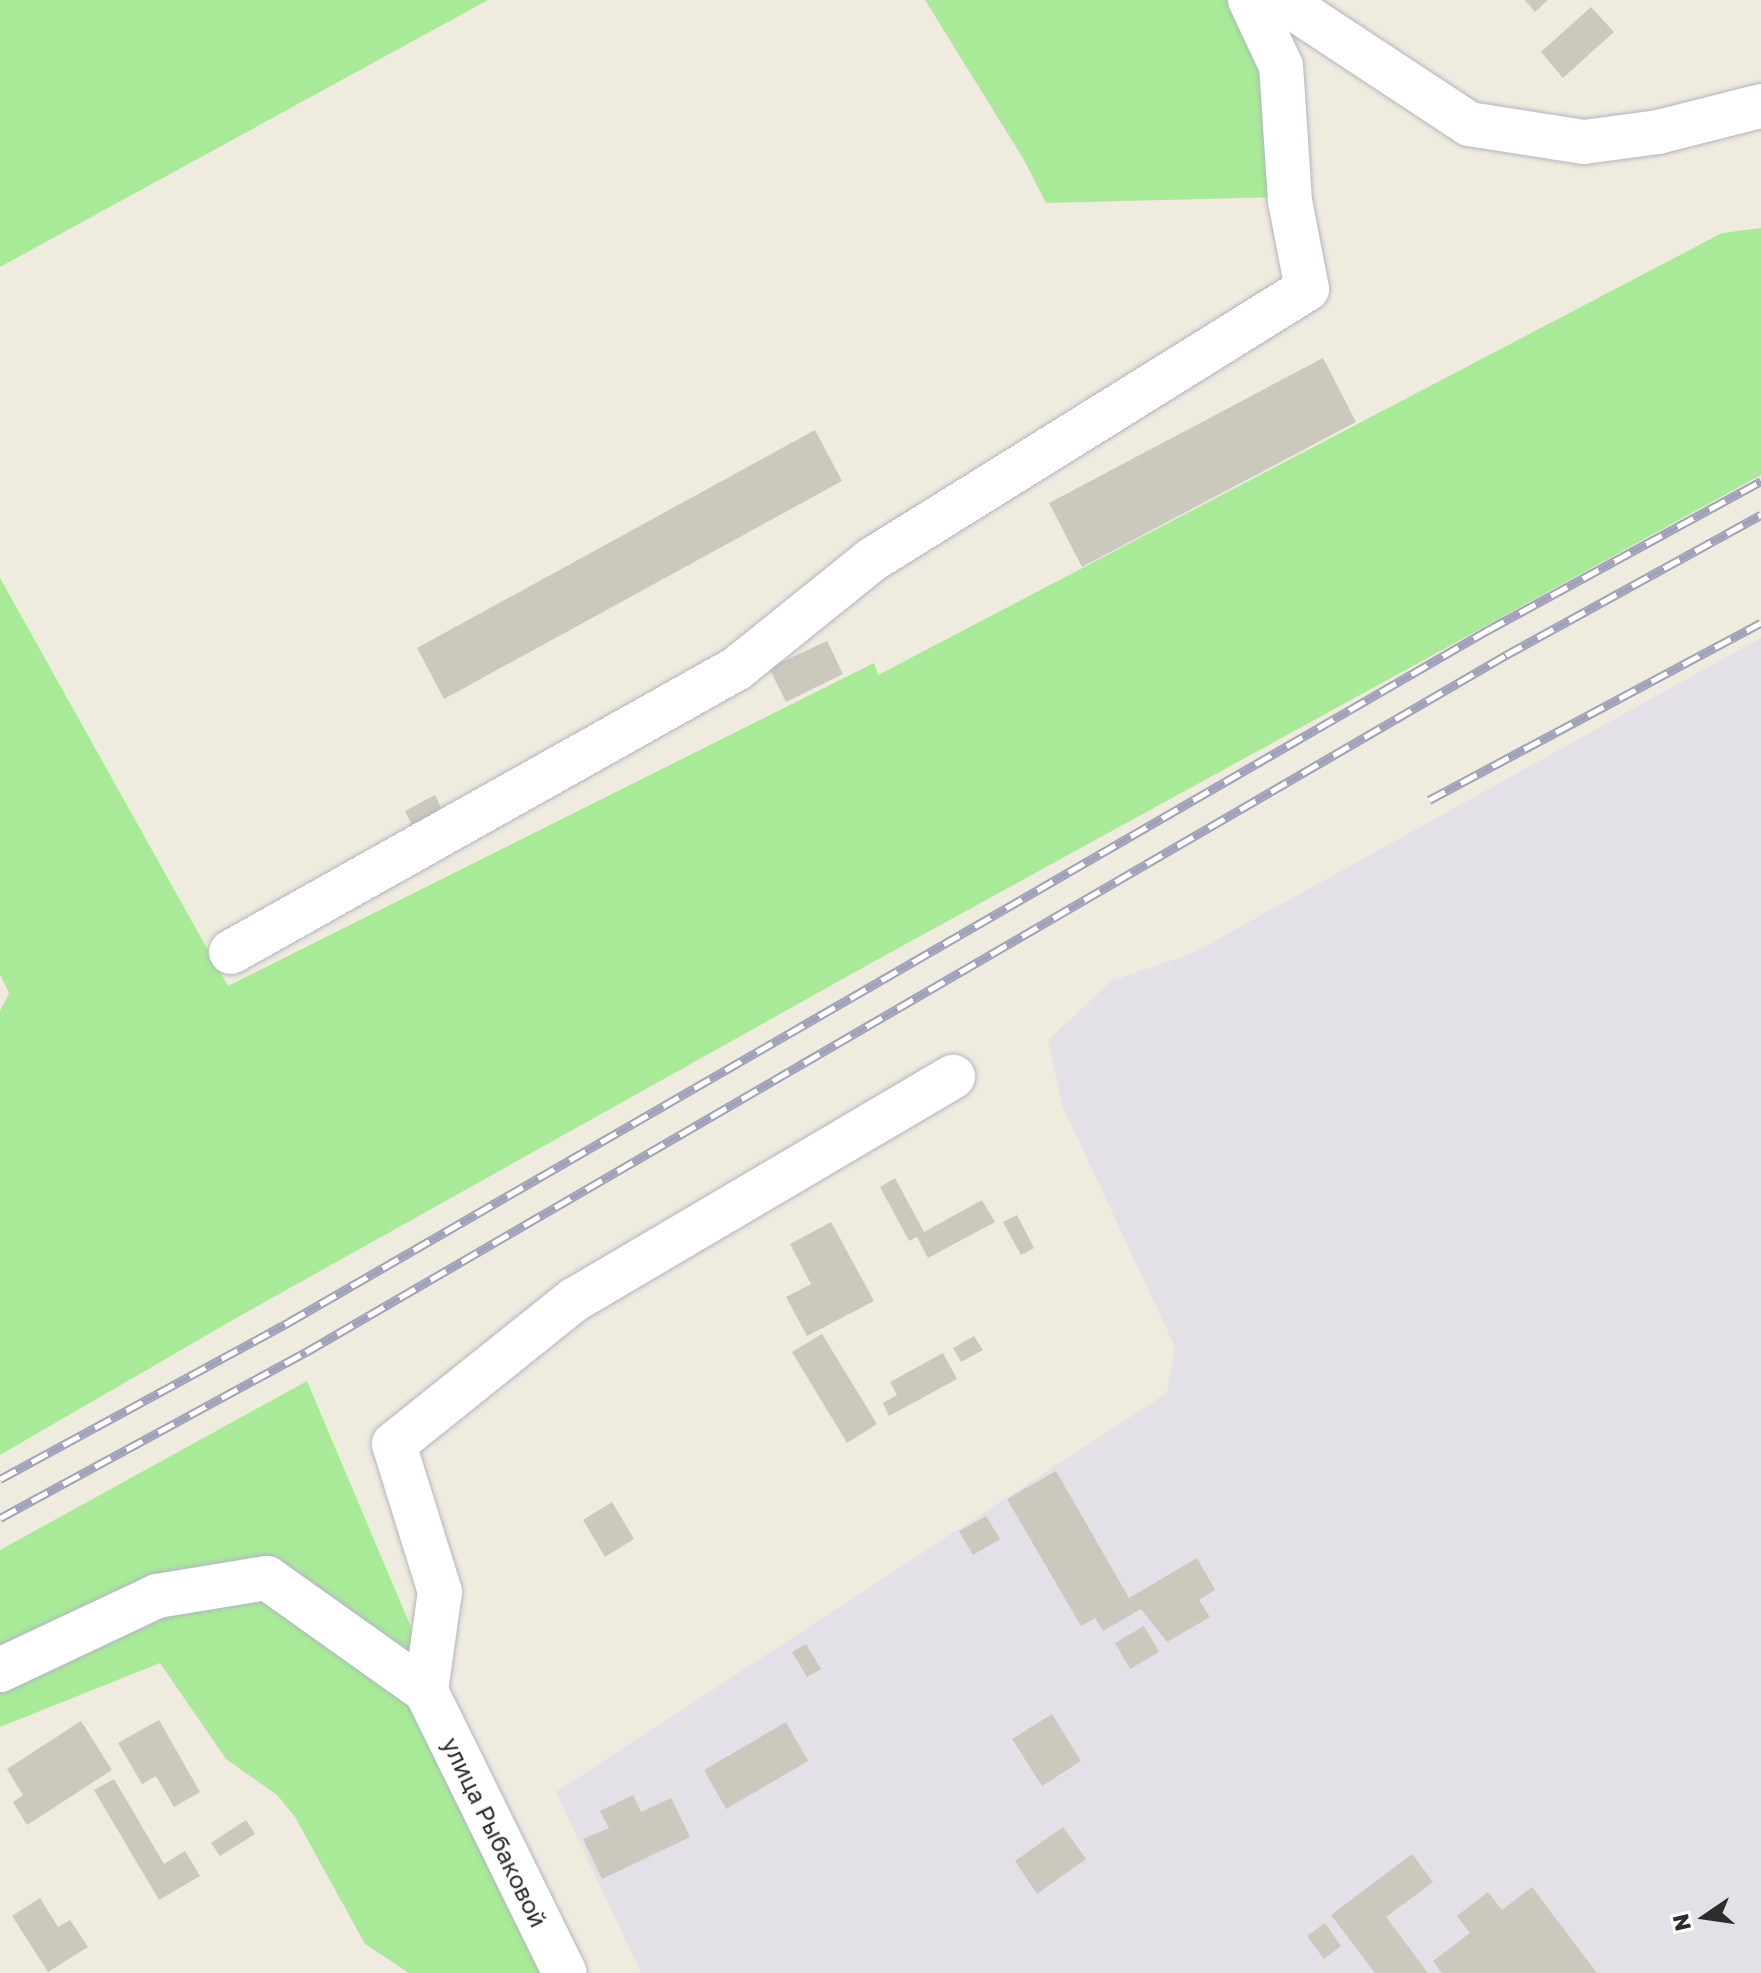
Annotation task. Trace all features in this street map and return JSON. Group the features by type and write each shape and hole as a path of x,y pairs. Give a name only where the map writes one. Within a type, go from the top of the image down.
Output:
{"street":[{"path":"231,952 736,669 873,559 1307,289 1290,201 1281,66 1250,0"},
{"path":"1281,0 1469,124 1584,142 1658,132 1761,106"},
{"path":"0,1670 157,1596 267,1578 426,1691 440,1592 394,1444 574,1300 953,1077"},
{"name":"улица Рыбаковой","path":"426,1691 565,1973"}],"shaded area":[{"path":"1761,638 1761,1973 641,1973 556,1792 1167,1393 1175,1347 1062,1105 1048,1040 1111,981 1191,954"}],"green space":[{"path":"0,0 488,0 0,267"},
{"path":"925,0 1230,0 1264,66 1287,197 1046,203 1024,160"},
{"path":"1761,228 1761,475 873,962 238,1317 0,1455 0,1011 9,993 0,974 0,578 228,986 874,663 878,675 1722,233"},
{"path":"307,1381 459,1741 570,1973 409,1973 365,1944 295,1817 277,1795 226,1759 160,1663 0,1727 0,1550"}],"building":[{"path":"1525,0 1548,0 1535,12"},
{"path":"1591,7 1614,32 1563,78 1541,52"},
{"path":"1323,358 1356,422 1082,567 1049,503"},
{"path":"815,430 842,481 444,699 417,648"},
{"path":"827,641 843,674 786,702 769,668"},
{"path":"435,795 445,816 415,831 405,811"},
{"path":"895,1178 924,1232 982,1200 995,1222 928,1258 917,1237 909,1241 880,1187"},
{"path":"1017,1215 1034,1248 1021,1255 1003,1222"},
{"path":"831,1222 874,1301 807,1336 786,1297 811,1284 790,1244"},
{"path":"822,1334 877,1424 847,1443 792,1352"},
{"path":"974,1336 983,1350 961,1362 953,1348"},
{"path":"943,1353 957,1379 889,1416 883,1403 897,1395 890,1382"},
{"path":"1056,1471 1129,1598 1197,1558 1215,1590 1199,1600 1210,1617 1167,1642 1141,1609 1103,1631 1095,1618 1081,1626 1007,1499"},
{"path":"612,1502 634,1539 605,1557 583,1520"},
{"path":"986,1516 1000,1539 973,1555 959,1531"},
{"path":"1144,1626 1159,1652 1130,1669 1115,1643"},
{"path":"806,1644 821,1669 807,1677 792,1652"},
{"path":"1052,1714 1081,1761 1042,1786 1012,1739"},
{"path":"159,1720 200,1792 174,1807 156,1776 142,1784 118,1743"},
{"path":"81,1721 112,1770 27,1825 13,1802 23,1795 7,1769"},
{"path":"786,1722 808,1761 726,1809 704,1770"},
{"path":"114,1779 164,1864 185,1851 200,1876 159,1900 94,1790"},
{"path":"633,1795 641,1812 671,1798 690,1837 602,1879 583,1839 609,1828 600,1811"},
{"path":"246,1820 255,1834 220,1856 211,1843"},
{"path":"1063,1827 1086,1859 1037,1894 1015,1861"},
{"path":"1412,1854 1433,1882 1386,1917 1428,1973 1375,1973 1331,1915"},
{"path":"1532,1887 1597,1973 1442,1973 1433,1961 1470,1933 1457,1916 1488,1892 1502,1910"},
{"path":"40,1898 58,1927 70,1920 88,1947 48,1972 12,1916"},
{"path":"1325,1923 1341,1946 1324,1959 1307,1936"}],"railway":[{"path":"0,1479 289,1322 1488,630 1761,481"},
{"path":"0,1518 306,1352 1506,655 1761,515"},
{"path":"1429,800 1761,623"}]}
